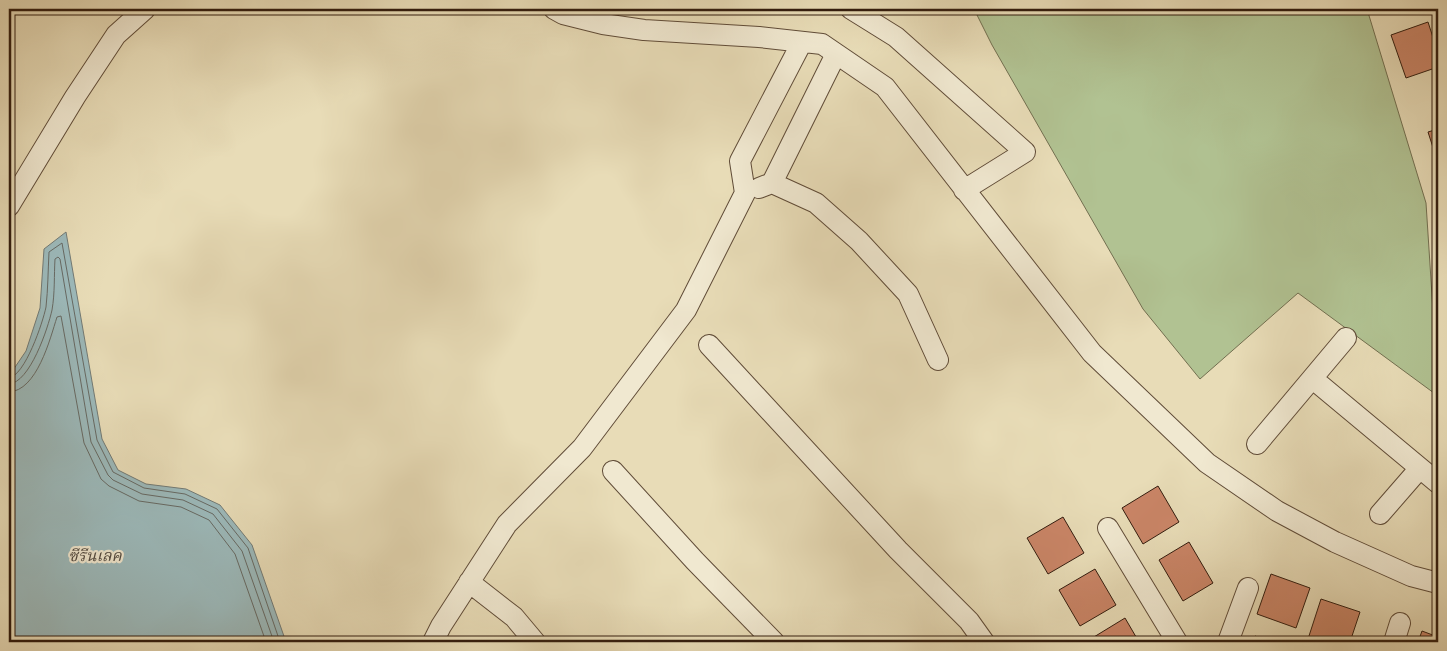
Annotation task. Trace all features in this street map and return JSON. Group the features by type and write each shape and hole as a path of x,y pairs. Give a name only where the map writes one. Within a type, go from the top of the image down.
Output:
{"street":[{"path":"9,206 75,97 116,35 146,9"},
{"path":"554,9 563,14 603,24 644,30 759,37 822,44 885,87 1092,353 1207,463 1277,511 1335,542 1411,576 1438,583"},
{"path":"851,9 896,37 1025,152 964,190"},
{"path":"433,642 441,626 507,524 582,448 686,310 745,193 740,161 802,42"},
{"path":"745,193 772,183 836,54"},
{"path":"772,183 816,203 859,241 908,294 938,360"},
{"path":"1257,444 1346,338"},
{"path":"708,345 898,550 969,621 984,642"},
{"path":"1313,378 1438,483"},
{"path":"1380,514 1420,468"},
{"path":"613,471 695,561 774,642"},
{"path":"1108,528 1177,642"},
{"path":"469,582 514,617 535,642"},
{"path":"1228,642 1248,588"}],"green space":[{"path":"974,9 1367,9 1426,203 1433,311 1438,325 1438,396 1298,293 1200,379 1143,309 992,45"}],"water":[{"name":"ซีรีนเลค","path":"66,232 102,439 118,470 146,484 186,489 220,505 252,545 286,642 9,642 9,376 26,351 40,308 44,249"}],"building":[{"path":"1428,22 1438,53 1438,67 1406,78 1391,35"},
{"path":"1438,129 1438,163 1428,132"},
{"path":"1158,486 1179,522 1143,544 1122,508"},
{"path":"1063,517 1084,553 1048,574 1027,538"},
{"path":"1189,542 1213,583 1183,601 1159,560"},
{"path":"1095,569 1116,605 1080,626 1059,590"},
{"path":"1271,574 1310,588 1296,628 1257,614"},
{"path":"1321,599 1360,612 1350,642 1318,642 1308,639"},
{"path":"1125,618 1139,642 1090,642 1089,640"},
{"path":"1422,631 1438,637 1438,642 1418,642"},
{"path":"1255,636 1272,642 1253,642"}]}
